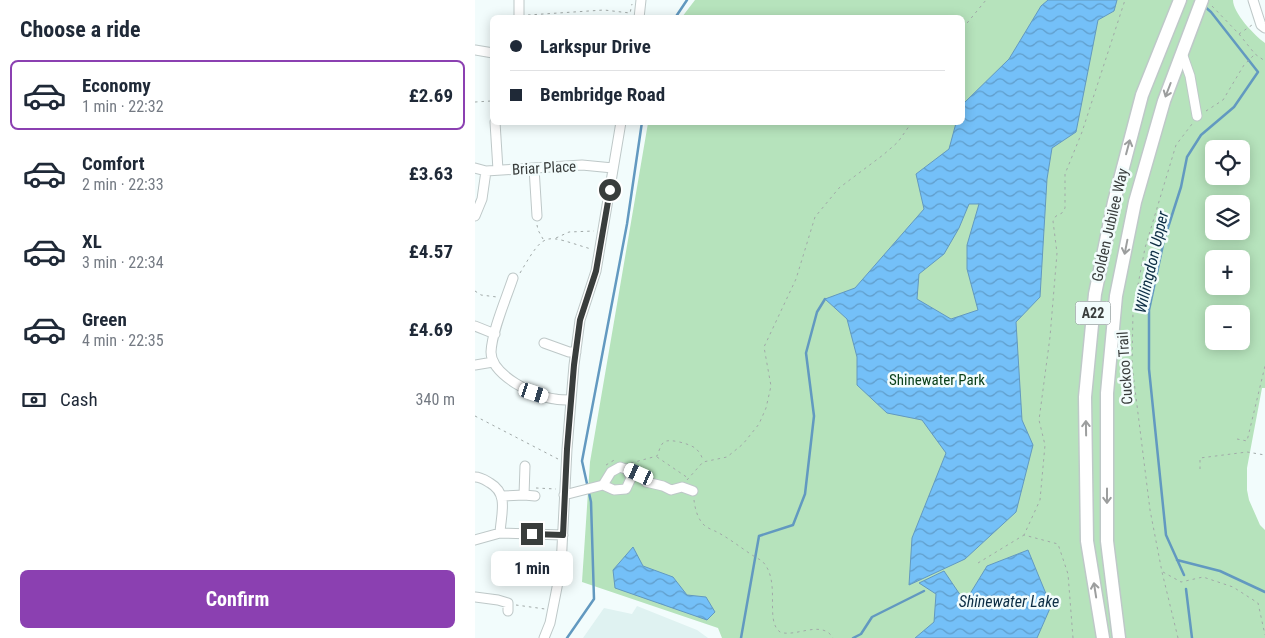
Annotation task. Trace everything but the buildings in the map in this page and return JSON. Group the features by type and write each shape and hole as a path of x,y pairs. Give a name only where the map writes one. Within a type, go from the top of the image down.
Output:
{"highway":[{"name":"Golden Jubilee Way","path":"1103,638 1087,541 1085,398 1095,294 1114,202 1142,95 1180,0"},
{"name":"Golden Jubilee Way","path":"1119,638 1107,542 1107,393 1116,296 1135,202 1164,101 1203,5"}],"street":[{"path":"519,0 519,15"},
{"path":"639,15 641,0"},
{"path":"1253,0 1261,25 1265,28"},
{"path":"475,50 490,52"},
{"path":"1182,53 1190,76 1197,116"},
{"path":"495,125 498,170"},
{"path":"544,638 553,611 561,567 567,492 571,400 580,320 596,271 620,125"},
{"name":"Briar Place","path":"475,168 486,171 582,166 613,168"},
{"path":"534,168 537,216"},
{"path":"475,216 482,199 486,171"},
{"path":"513,278 501,298 491,353 493,362 506,376 534,393 555,400 571,400"},
{"path":"475,326 495,334"},
{"path":"544,343 569,352 576,352"},
{"path":"475,365 493,362"},
{"path":"524,495 525,466"},
{"path":"567,492 591,489 603,484 615,468 629,466 646,482 671,490 682,487 693,492"},
{"path":"603,484 614,490 626,489 631,478 629,466"},
{"path":"475,477 480,477 498,488 502,496 500,533"},
{"path":"502,496 535,496"},
{"path":"475,540 500,533 563,535"},
{"path":"475,597 498,600 508,607"}],"path":[{"path":"543,15 604,10 630,13 633,0"},
{"path":"965,26 987,0"},
{"path":"978,564 1024,535 1040,500 1045,445 1039,420 1050,337 1057,254 1053,221 1065,208 1065,174 1082,132 1125,0"},
{"path":"1203,5 1239,34 1255,54 1265,61"},
{"path":"1239,34 1251,25"},
{"name":"Cuckoo Trail","path":"1178,638 1162,572 1151,510 1132,365 1133,311 1145,248 1177,145 1197,116 1223,100 1244,65 1255,54"},
{"path":"475,102 490,101"},
{"path":"833,638 831,635 820,630 793,636 782,634 776,628 773,622 773,587 767,568 760,560 704,524 696,511 693,492 683,484 703,462 727,457 743,444 759,424 766,408 771,386 764,347 796,279 815,216 839,188 898,142 909,125"},
{"path":"537,216 538,230 543,240"},
{"path":"513,278 520,275 536,247 543,240 556,238 569,232 598,231"},
{"path":"556,238 595,250"},
{"path":"475,291 481,295 501,298"},
{"path":"1237,439 1247,441 1265,366"},
{"path":"475,416 559,459"},
{"path":"657,456 663,442 675,441 694,447 702,456 703,462"},
{"path":"1200,469 1201,458 1247,452 1265,455"},
{"path":"629,466 638,460 657,456 688,478"},
{"path":"604,467 611,461 618,459"},
{"path":"535,496 536,487 567,492"},
{"path":"1024,535 1057,544 1068,574 1073,638"},
{"path":"1162,572 1181,582 1203,577 1233,587 1258,603 1265,635"},
{"path":"508,607 553,611"}],"shaded area":[{"path":"637,606 697,630 708,638 583,638 604,608 632,614"}],"green space":[{"name":"Shinewater Park","path":"695,0 1233,0 1240,17 1255,35 1265,43 1265,388 1262,388 1247,468 1247,490 1249,500 1260,525 1265,530 1265,638 722,638 718,628 582,582 590,462 648,125 965,125 965,15 684,15"}],"water":[{"path":"1048,0 1117,0 1114,11 1098,20 1076,132 1052,148 1047,179 1040,297 1016,322 1022,420 1033,445 1016,512 965,559 909,585 912,538 946,453 922,420 887,413 857,385 857,357 847,319 825,299 855,288 924,209 916,174 949,149 955,125 965,125 965,102 1009,59 1041,6","holes":["969,204 979,204 967,245 967,269 978,310 951,319 917,299 919,274 944,254 959,228"]},
{"path":"633,547 643,566 673,577 687,595 706,597 715,612 707,620 615,588 613,570"},
{"name":"Shinewater Lake","path":"1028,550 1051,606 1037,638 915,638 934,622 936,594 919,583 944,571 965,602 987,566"}],"waterway":[{"path":"677,15 687,0"},
{"name":"Willingdon Upper","path":"1184,575 1166,535 1149,369 1149,310 1164,240 1181,187 1187,157 1201,135 1234,107 1258,72 1211,12 1204,6"},
{"path":"567,638 594,599 591,502 582,461 627,224 642,125"},
{"path":"741,638 759,536 793,525 805,494 814,416 806,353 817,312 825,299"},
{"path":"1177,560 1220,571 1265,592"},
{"name":"Willingdon Upper","path":"1186,589 1192,638"},
{"path":"853,638 861,634 872,617 924,591"}],"route":[{"path":"532,534 563,535 567,449 580,320 596,271 610,190"}]}
